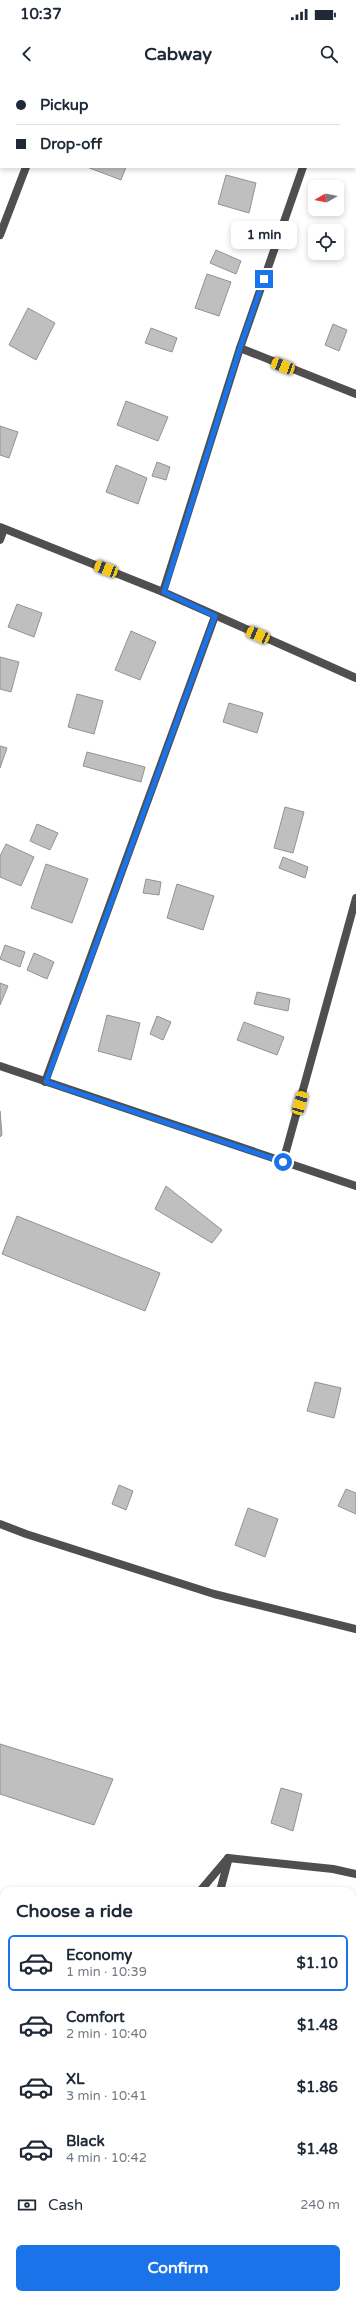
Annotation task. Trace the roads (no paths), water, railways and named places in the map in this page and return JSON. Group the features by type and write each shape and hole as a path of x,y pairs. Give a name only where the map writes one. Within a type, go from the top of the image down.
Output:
{"street":[{"path":"0,235 26,168"},
{"path":"164,592 240,348 303,168"},
{"path":"240,348 356,394"},
{"path":"0,540 2,528 164,592 356,678"},
{"path":"46,1082 215,616"},
{"path":"283,1162 356,898"},
{"path":"0,1066 356,1186"},
{"path":"0,1524 26,1534 214,1594 356,1629"},
{"path":"228,1858 333,1869 356,1874"},
{"path":"203,1887 228,1858"},
{"path":"221,1887 228,1858"}]}
